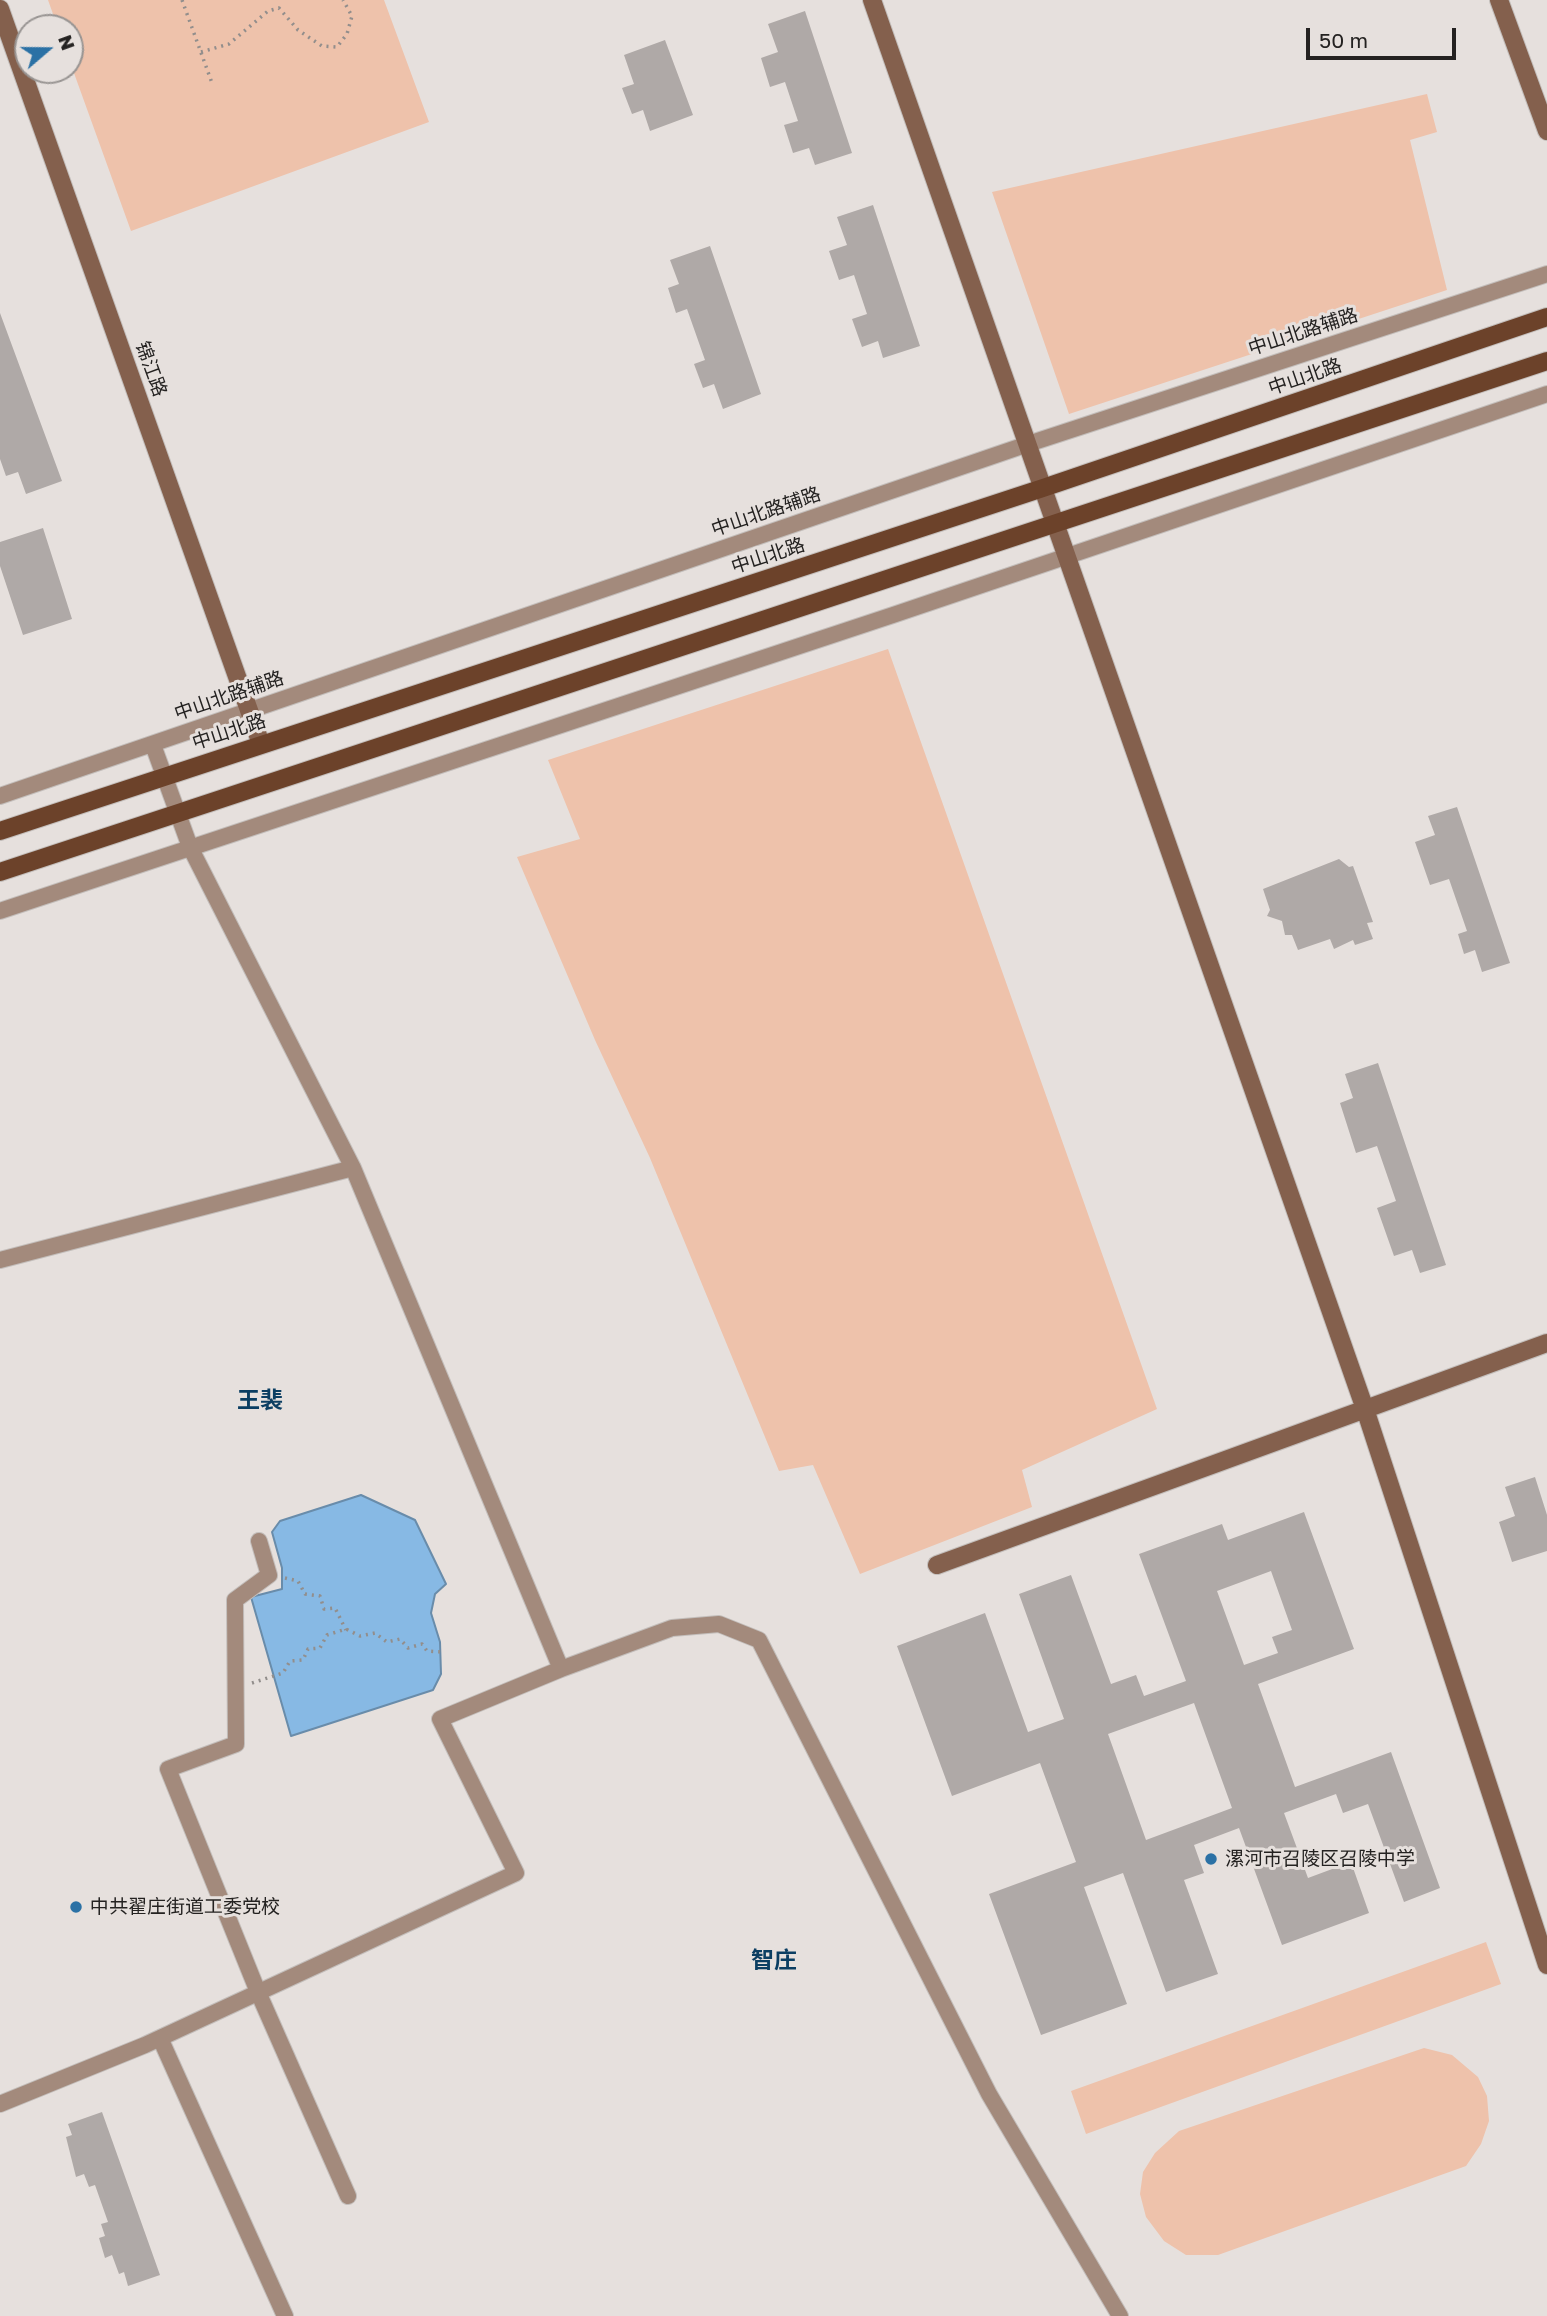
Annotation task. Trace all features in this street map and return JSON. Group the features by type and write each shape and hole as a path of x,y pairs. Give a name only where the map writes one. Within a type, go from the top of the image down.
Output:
{"main road":[{"name":"中山北路","path":"0,831 163,775 1043,488 1547,317"},
{"path":"0,872 1547,361"}],"street":[{"path":"872,0 1364,1409 1547,1965"},
{"path":"1499,0 1547,131"},
{"name":"锦江路","path":"0,9 261,744"},
{"name":"中山北路辅路","path":"0,796 1028,444 1547,274"},
{"path":"0,911 1547,394"},
{"path":"153,745 190,847 353,1168 562,1669"},
{"path":"0,1261 353,1168"},
{"path":"937,1565 1547,1343"},
{"path":"259,1541 269,1575 235,1600 236,1744 168,1769 258,1992 348,2196"},
{"path":"0,2104 160,2038 516,1873 440,1719 562,1669 673,1628 719,1624 759,1640 989,2094 1121,2316"},
{"path":"160,2038 285,2316"}],"path":[{"path":"182,0 212,83"},
{"path":"201,52 229,44 268,11 279,8 298,30 322,46 337,47 347,34 352,16 343,0"},
{"path":"269,1575 298,1581 305,1594 320,1596 324,1609 335,1608 341,1615 346,1630"},
{"path":"236,1688 283,1673 290,1661 303,1660 308,1649 320,1648 327,1636 346,1630 360,1636 375,1633 387,1642 400,1639 408,1647 422,1644 427,1651 443,1652"}],"shaded area":[{"path":"48,0 384,0 429,122 131,231 78,84 84,84 84,14 53,14"},
{"path":"1427,94 1437,132 1410,140 1447,290 1069,414 992,192"},
{"path":"888,649 1157,1409 1022,1470 1032,1507 860,1574 813,1465 779,1471 650,1158 595,1040 517,857 580,839 548,760"},
{"path":"1486,1942 1501,1984 1086,2134 1071,2091"},
{"path":"1424,2048 1452,2055 1478,2077 1487,2096 1489,2121 1481,2144 1466,2166 1218,2255 1186,2255 1164,2241 1146,2217 1140,2194 1143,2172 1155,2153 1179,2131"}],"water":[{"path":"361,1495 415,1520 446,1584 435,1594 431,1613 440,1642 441,1674 433,1690 291,1736 251,1597 282,1589 282,1568 272,1532 280,1521"}],"building":[{"path":"805,11 852,153 815,165 809,148 793,153 784,125 798,121 785,82 770,87 761,58 778,52 768,24"},
{"path":"665,40 693,115 650,131 643,110 632,114 622,88 634,84 624,55"},
{"path":"873,205 920,346 883,358 878,341 862,347 852,319 867,314 854,275 839,280 829,251 847,245 837,217"},
{"path":"710,246 761,394 723,409 714,384 703,388 694,364 705,360 687,309 676,313 668,288 679,284 670,260"},
{"path":"0,313 62,481 26,494 18,472 6,476 0,459"},
{"path":"43,528 72,619 23,635 0,566 0,542"},
{"path":"1457,807 1510,963 1482,972 1475,950 1464,954 1458,934 1467,931 1449,879 1430,885 1415,842 1435,835 1428,816"},
{"path":"1339,859 1349,867 1353,866 1373,922 1367,923 1373,939 1355,945 1353,940 1334,949 1330,939 1298,950 1292,935 1285,935 1282,921 1267,916 1270,910 1263,889"},
{"path":"1378,1063 1446,1265 1420,1273 1412,1250 1394,1256 1377,1208 1396,1201 1377,1146 1356,1153 1340,1103 1353,1098 1345,1074"},
{"path":"1535,1477 1547,1515 1547,1551 1512,1562 1499,1522 1515,1516 1505,1487"},
{"path":"1304,1512 1354,1649 1258,1684 1295,1787 1391,1752 1440,1888 1404,1902 1368,1804 1343,1813 1336,1794 1284,1813 1308,1878 1351,1862 1369,1913 1282,1945 1239,1828 1194,1845 1204,1873 1184,1880 1218,1974 1166,1992 1123,1873 1084,1887 1127,2004 1041,2035 989,1894 1076,1862 1040,1763 952,1796 897,1646 985,1613 1028,1732 1064,1719 1019,1594 1071,1575 1111,1684 1136,1675 1144,1696 1186,1681 1139,1554 1222,1524 1228,1540","holes":["1271,1571 1292,1630 1272,1637 1278,1653 1244,1665 1217,1591","1194,1703 1232,1808 1146,1840 1108,1734"]},
{"path":"102,2112 160,2275 128,2286 124,2272 119,2274 112,2255 105,2258 99,2238 105,2236 101,2224 108,2222 95,2185 89,2187 84,2174 76,2177 66,2137 72,2135 68,2124"}],"place":[{"name":"漯河市召陵区召陵中学","path":"1211,1859"},
{"name":"中共翟庄街道工委党校","path":"76,1907"}],"district":[{"name":"王裴","path":"260,1401"},
{"name":"智庄","path":"774,1961"}]}
